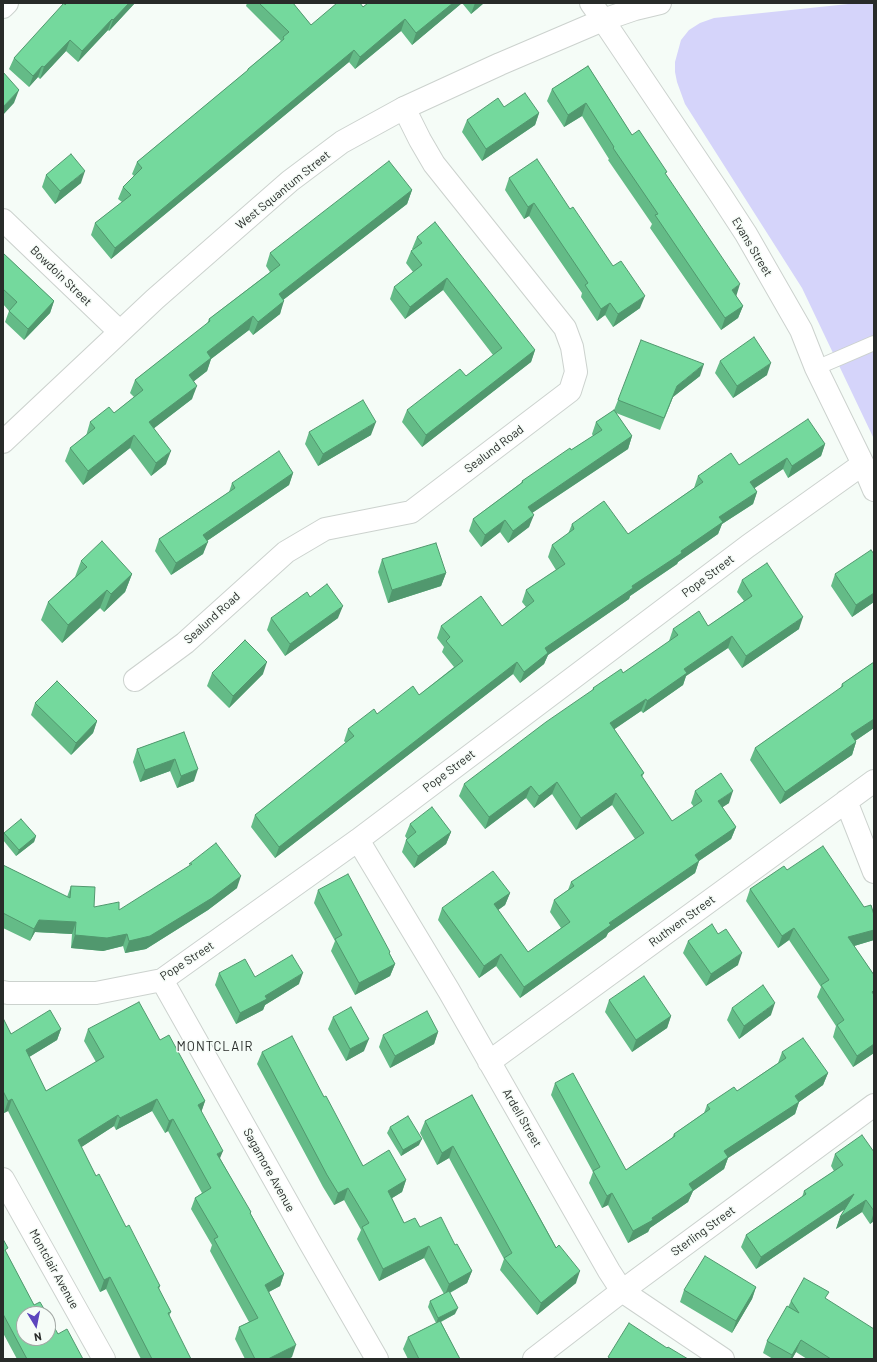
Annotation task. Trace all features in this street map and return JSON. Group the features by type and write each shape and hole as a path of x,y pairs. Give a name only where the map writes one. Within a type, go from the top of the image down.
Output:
{"street":[{"path":"3,7 7,3"},
{"name":"West Squantum Street","path":"3,442 119,331 290,181 342,142 404,108 506,61 597,12 635,9 660,3"},
{"name":"Evans Street","path":"597,12 716,187 746,234 800,330 816,368 863,464 874,490"},
{"name":"Sealund Road","path":"135,680 185,643 286,552 325,529 411,512 570,391 576,372 572,347 565,328 434,164 404,108"},
{"name":"Bowdoin Street","path":"3,220 119,331"},
{"name":"Pope Street","path":"3,992 96,993 162,980 358,840 748,546 863,464"},
{"name":"Ruthven Street","path":"490,1062 874,781"},
{"path":"846,801 874,872"},
{"name":"Ardell Street","path":"358,840 449,991 622,1291 723,1359"},
{"name":"Sagamore Avenue","path":"162,980 377,1359"},
{"name":"Sterling Street","path":"534,1359 622,1291 874,1105"},
{"name":"Montclair Avenue","path":"3,1179 104,1359"}],"lane":[{"path":"816,368 874,343"}],"shaded area":[{"path":"858,3 874,3 874,439 802,288 685,104 675,72 675,62 681,40 689,30 700,23 714,18"}],"building":[{"path":"64,3 65,5 67,3 129,3 82,51 70,40 44,67 42,66 33,76 14,58"},
{"path":"259,3 293,3 311,25 337,3 360,3 363,7 368,3 453,3 416,33 405,19 360,57 354,50 115,248 95,223 131,195 123,187 142,168 137,162 248,70 284,39 283,37 289,32"},
{"path":"588,66 632,135 639,130 667,172 665,173 740,284 732,290 743,306 725,318 655,215 658,214 613,148 614,147 586,103 568,115 552,89"},
{"path":"3,72 19,90 3,107"},
{"path":"525,93 539,113 486,149 467,120 498,98 504,107"},
{"path":"71,154 85,171 60,191 46,175"},
{"path":"537,159 570,209 573,207 613,266 621,261 645,296 618,314 610,303 601,309 585,285 588,283 534,203 528,207 509,178"},
{"path":"389,161 412,190 279,294 284,301 258,322 253,316 207,352 211,358 189,375 197,386 149,422 171,451 156,463 134,435 88,471 70,448 95,428 90,422 109,407 114,413 143,390 135,380 210,321 209,319 280,265 270,253"},
{"path":"435,222 535,350 426,435 407,410 460,369 466,376 502,348 447,278 410,307 394,287 422,265 411,251 422,243 417,237"},
{"path":"3,253 54,301 28,329 9,311 17,302 3,289"},
{"path":"754,337 771,363 737,386 720,361"},
{"path":"641,340 704,364 677,386 664,418 618,400"},
{"path":"363,400 376,422 323,454 309,432"},
{"path":"614,410 632,436 528,507 534,515 513,531 505,520 485,535 473,519 523,482 522,481 570,448 571,450 602,430 596,422"},
{"path":"808,419 825,444 792,466 787,458 750,482 757,492 719,517 723,522 681,551 682,553 632,586 633,588 545,648 548,653 524,672 517,662 279,847 255,815 354,736 348,729 374,709 377,714 413,686 419,695 463,661 446,641 450,637 441,626 481,596 502,626 534,601 526,590 565,564 552,545 574,529 572,524 604,501 628,534 703,482 698,476 731,453 739,465"},
{"path":"279,451 293,473 203,535 208,542 176,563 159,539 235,488 232,483"},
{"path":"102,541 132,574 111,594 107,590 68,625 48,602 87,567 81,561"},
{"path":"436,543 446,573 392,590 382,559"},
{"path":"871,550 874,554 874,593 856,605 835,574"},
{"path":"767,563 803,617 746,656 732,636 684,669 687,673 647,701 646,699 610,723 644,773 641,775 672,821 702,801 695,791 721,773 733,791 718,801 736,827 695,855 699,861 609,923 611,925 524,987 501,954 484,966 442,908 493,871 510,893 494,904 528,952 570,922 554,900 574,886 571,882 644,833 616,793 581,818 557,782 539,796 531,786 489,817 464,784 546,722 594,689 593,688 621,669 623,673 678,635 673,629 699,611 708,626 752,596 742,580"},
{"path":"327,584 343,606 290,644 271,618 307,592 310,597"},
{"path":"245,640 267,662 233,696 212,673"},
{"path":"874,662 874,719 851,734 856,742 785,792 755,748 843,686 842,684"},
{"path":"57,681 97,721 76,743 35,703"},
{"path":"184,732 198,769 181,776 175,759 145,770 137,749"},
{"path":"432,807 451,832 418,856 406,840 416,832 410,824"},
{"path":"21,819 36,836 19,850 4,833"},
{"path":"216,843 241,876 212,898 150,936 129,941 127,934 107,938 75,935 76,922 39,920 34,929 3,913 3,865 70,898 71,886 95,887 94,907 119,902 119,910 192,864 189,864"},
{"path":"823,846 864,907 871,905 874,915 874,930 848,937 874,975 874,990 872,992 874,995 874,1044 857,1056 837,1025 844,1020 821,985 829,980 794,928 782,936 750,889 784,866 787,870"},
{"path":"348,874 395,964 359,983 335,939 342,935 318,890"},
{"path":"712,924 718,934 726,929 742,953 711,974 688,941"},
{"path":"292,955 303,973 265,996 267,999 240,1013 219,973 245,959 255,977"},
{"path":"644,976 671,1016 636,1040 609,1000"},
{"path":"763,985 775,1003 744,1026 732,1008"},
{"path":"139,1002 160,1040 169,1035 205,1101 198,1105 223,1151 217,1154 251,1212 250,1213 284,1274 265,1285 296,1345 268,1359 255,1359 239,1327 258,1318 214,1239 218,1237 195,1198 211,1188 173,1119 169,1121 157,1099 120,1118 118,1115 78,1140 96,1176 99,1174 126,1227 129,1225 160,1286 158,1287 171,1312 168,1313 191,1359 152,1359 110,1277 104,1280 12,1099 8,1101 3,1091 3,1018 11,1034 50,1010 61,1029 26,1050 46,1091 104,1057 88,1029"},
{"path":"351,1007 369,1039 350,1049 333,1017"},
{"path":"427,1011 438,1032 395,1056 383,1035"},
{"path":"292,1036 363,1166 389,1150 406,1180 388,1191 404,1223 415,1218 420,1227 441,1217 455,1245 457,1244 472,1271 449,1284 429,1246 383,1269 362,1227 369,1223 348,1188 338,1193 262,1052"},
{"path":"803,1038 828,1073 795,1096 799,1102 724,1151 728,1157 689,1184 693,1190 652,1218 653,1220 633,1231 612,1193 607,1196 593,1171 600,1167 555,1083 573,1073 626,1170 675,1136 674,1134 710,1109 707,1105 734,1087 737,1091 786,1058 782,1052"},
{"path":"472,1095 556,1248 559,1245 580,1271 541,1303 504,1258 512,1253 453,1146 442,1153 425,1121"},
{"path":"408,1116 422,1139 403,1150 390,1127"},
{"path":"862,1135 874,1152 874,1211 866,1200 840,1217 854,1194 761,1257 746,1235 806,1194 804,1191 843,1165 835,1154"},
{"path":"3,1239 8,1248 5,1250 34,1305 40,1302 42,1306 16,1306 16,1338 3,1314"},
{"path":"705,1256 756,1287 736,1321 684,1290"},
{"path":"804,1278 829,1292 825,1298 874,1329 874,1359 831,1359 801,1340 792,1355 767,1341 787,1306 799,1313 791,1301"},
{"path":"449,1291 458,1308 438,1318 430,1301"},
{"path":"440,1321 460,1359 419,1359 408,1337"},
{"path":"629,1323 667,1348 668,1347 688,1359 611,1359 608,1357"},
{"path":"67,1329 83,1359 27,1359 20,1346 56,1346 56,1330 58,1334"}],"district":[{"name":"MONTCLAIR","path":"215,1047"}]}
